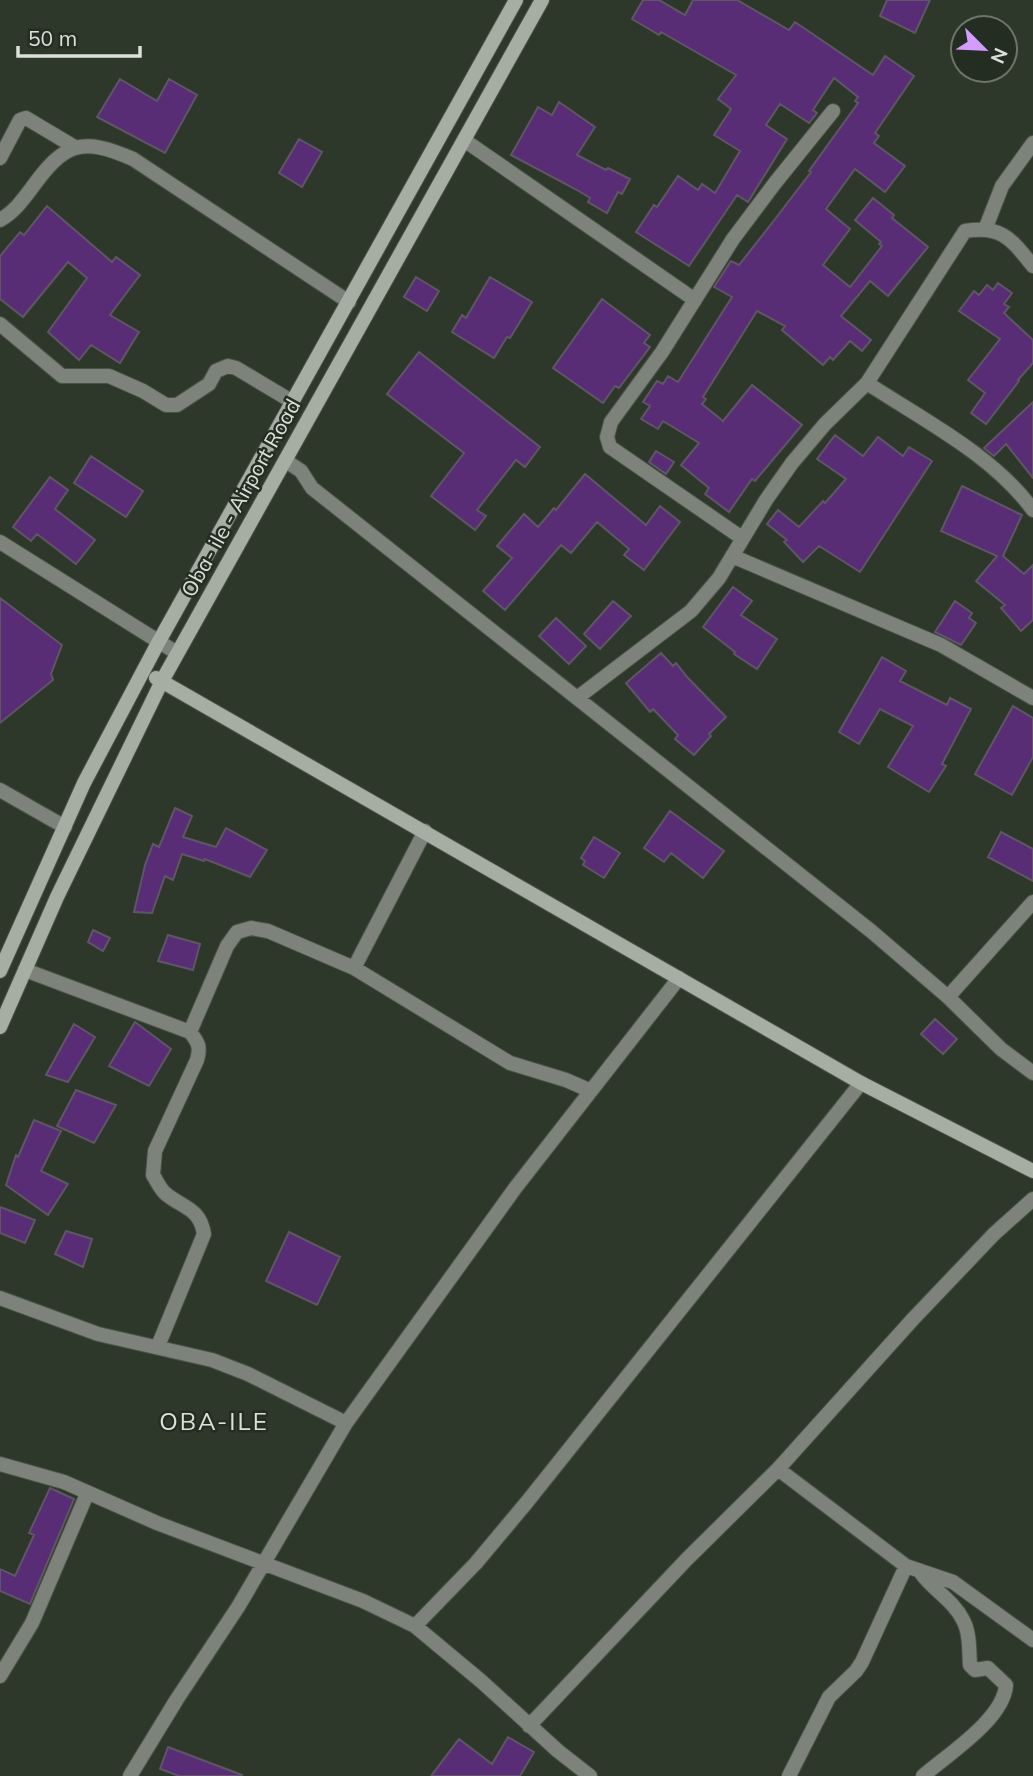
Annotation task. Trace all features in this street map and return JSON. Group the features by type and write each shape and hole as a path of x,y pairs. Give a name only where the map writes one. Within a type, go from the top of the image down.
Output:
{"main road":[{"name":"Oba- ile - Airport Road","path":"0,971 84,783 143,671 516,0"},
{"name":"Oba- ile - Airport Road","path":"0,1027 107,792 162,681 542,0"},
{"path":"143,671 861,1083 1033,1171"},
{"path":"84,783 107,792"}],"street":[{"path":"743,538 610,447 607,437 611,422 662,352 733,239 833,111"},
{"path":"0,158 16,126 20,120 26,118 74,146 104,148 133,159 349,302"},
{"path":"464,140 695,300"},
{"path":"986,228 1002,186 1033,143"},
{"path":"0,220 13,211 40,175 58,157 74,146"},
{"path":"577,698 691,611 719,578 792,463 825,424 867,383 965,231 986,228 1004,235 1033,266"},
{"path":"0,324 62,376 109,376 166,405 177,405 209,384 216,372 228,366 236,368 293,402"},
{"path":"867,383 980,458 1009,481 1033,510"},
{"path":"286,461 301,471 312,488 871,931 948,997 1001,1049 1033,1073"},
{"path":"0,542 177,653"},
{"path":"733,556 941,645 1033,698"},
{"path":"0,790 65,827"},
{"path":"354,968 425,831"},
{"path":"948,997 1033,902"},
{"path":"190,1032 226,946 237,932 251,928 268,931 354,968 510,1063 592,1090"},
{"path":"25,970 190,1032 198,1042 200,1051 155,1151 153,1175 166,1194 187,1206 202,1222 204,1234 158,1346"},
{"path":"130,1776 238,1607 346,1423 516,1187 679,978"},
{"path":"415,1626 476,1563 527,1502 861,1083"},
{"path":"529,1726 687,1559 778,1469 913,1319 994,1234 1033,1199"},
{"path":"0,1298 98,1334 212,1360 346,1423"},
{"path":"0,1464 64,1482 87,1494 363,1601 415,1626 590,1776"},
{"path":"778,1469 906,1566 953,1583 1033,1640"},
{"path":"0,1676 32,1623 87,1494"},
{"path":"789,1776 829,1697 862,1662 906,1566"},
{"path":"920,1572 965,1622 970,1665 975,1670 988,1668 1006,1685 1003,1700 987,1723 923,1776"}],"building":[{"path":"643,0 659,0 685,15 693,0 737,0 789,30 795,22 873,75 885,56 914,76 875,133 879,136 874,143 905,166 885,192 855,169 826,209 850,229 823,265 850,287 882,246 879,244 881,242 855,220 873,198 894,215 892,218 928,247 888,296 870,281 841,316 871,340 862,351 850,341 833,360 830,357 823,365 782,330 785,326 757,311 703,397 706,399 702,404 723,421 752,385 802,425 755,481 752,479 729,512 705,494 709,488 681,465 699,443 663,421 658,429 641,419 650,406 643,402 657,381 663,384 668,376 678,382 732,297 714,287 731,261 739,265 811,172 809,171 858,103 855,101 858,97 834,78 813,110 817,113 809,123 780,104 766,125 787,139 748,202 737,195 689,266 636,232 678,176 698,190 702,184 715,193 740,151 714,135 731,109 718,99 736,75 661,32 659,35 632,19"},
{"path":"887,0 930,0 915,33 880,16"},
{"path":"120,79 157,101 169,79 197,95 165,153 97,117"},
{"path":"559,102 595,127 577,155 630,179 622,194 618,192 607,213 588,202 590,198 577,190 511,155 538,107 552,115"},
{"path":"299,139 322,152 302,187 279,173"},
{"path":"47,206 112,262 116,257 140,275 110,315 139,332 120,363 91,345 79,360 48,332 87,278 68,262 23,317 0,299 0,256 20,232 24,235"},
{"path":"416,277 439,291 427,311 404,297"},
{"path":"490,277 532,302 494,358 452,332 462,315 466,318"},
{"path":"998,283 1012,293 1004,304 1009,307 1004,313 1033,340 1033,363 986,424 971,413 985,393 968,380 1000,339 959,311 974,291 979,295 987,285 993,290"},
{"path":"602,299 650,335 644,343 650,347 619,388 615,386 603,403 553,368"},
{"path":"419,352 540,447 525,467 516,460 477,510 486,516 475,530 431,496 464,453 387,394"},
{"path":"1033,402 1033,478 1006,444 994,456 984,448"},
{"path":"835,435 863,456 878,437 903,456 909,447 932,461 860,572 819,546 803,562 784,542 787,540 767,524 778,510 799,527 846,479 817,459"},
{"path":"656,451 674,462 666,474 649,462"},
{"path":"91,456 143,491 126,517 74,483"},
{"path":"585,474 646,525 660,506 680,522 644,570 624,555 629,549 597,522 571,553 561,545 505,610 483,591 512,558 497,546 524,514 538,527 554,508 556,510"},
{"path":"50,477 68,490 55,509 95,540 76,564 37,534 31,541 13,527"},
{"path":"962,486 1022,515 1003,556 1024,574 1033,565 1033,620 1021,631 1001,608 1005,605 976,581 997,556 941,531"},
{"path":"733,587 752,601 741,615 777,639 757,669 734,654 735,652 703,627"},
{"path":"0,598 62,645 51,674 53,680 0,723"},
{"path":"613,601 631,616 600,649 584,634"},
{"path":"955,601 972,613 969,618 976,623 961,645 935,632"},
{"path":"556,618 586,646 569,664 539,636"},
{"path":"661,653 673,666 676,663 726,717 694,755 675,739 678,735 653,709 650,712 626,683"},
{"path":"882,657 906,671 900,681 947,705 950,698 971,709 942,764 946,766 929,792 888,767 913,726 880,709 859,744 839,732"},
{"path":"1013,706 1033,718 1033,757 1012,795 975,774"},
{"path":"175,808 192,816 183,837 216,847 226,828 267,850 250,877 205,859 204,861 182,854 173,880 165,876 152,913 134,912 153,844 159,847"},
{"path":"670,811 724,851 703,878 671,853 664,862 644,848"},
{"path":"1001,832 1033,849 1033,881 988,857"},
{"path":"594,837 620,853 604,878 583,865 585,861 581,858"},
{"path":"93,930 110,938 103,951 88,942"},
{"path":"168,935 200,944 193,970 158,961"},
{"path":"935,1019 957,1039 943,1054 921,1034"},
{"path":"135,1022 171,1049 149,1086 109,1066"},
{"path":"74,1024 95,1037 68,1082 46,1075"},
{"path":"76,1090 116,1105 94,1143 57,1126"},
{"path":"34,1120 61,1131 41,1171 68,1184 48,1215 6,1185 16,1155 18,1157"},
{"path":"0,1207 35,1220 25,1243 0,1233"},
{"path":"66,1231 92,1239 83,1267 55,1254"},
{"path":"289,1232 340,1257 317,1305 266,1281"},
{"path":"50,1488 74,1499 30,1604 0,1591 0,1569 15,1576 34,1535 29,1533"},
{"path":"508,1737 534,1752 520,1776 431,1776 459,1739 492,1764"},
{"path":"168,1747 242,1775 179,1776 160,1769"}],"district":[{"name":"OBA-ILE","path":"214,1422"}]}
